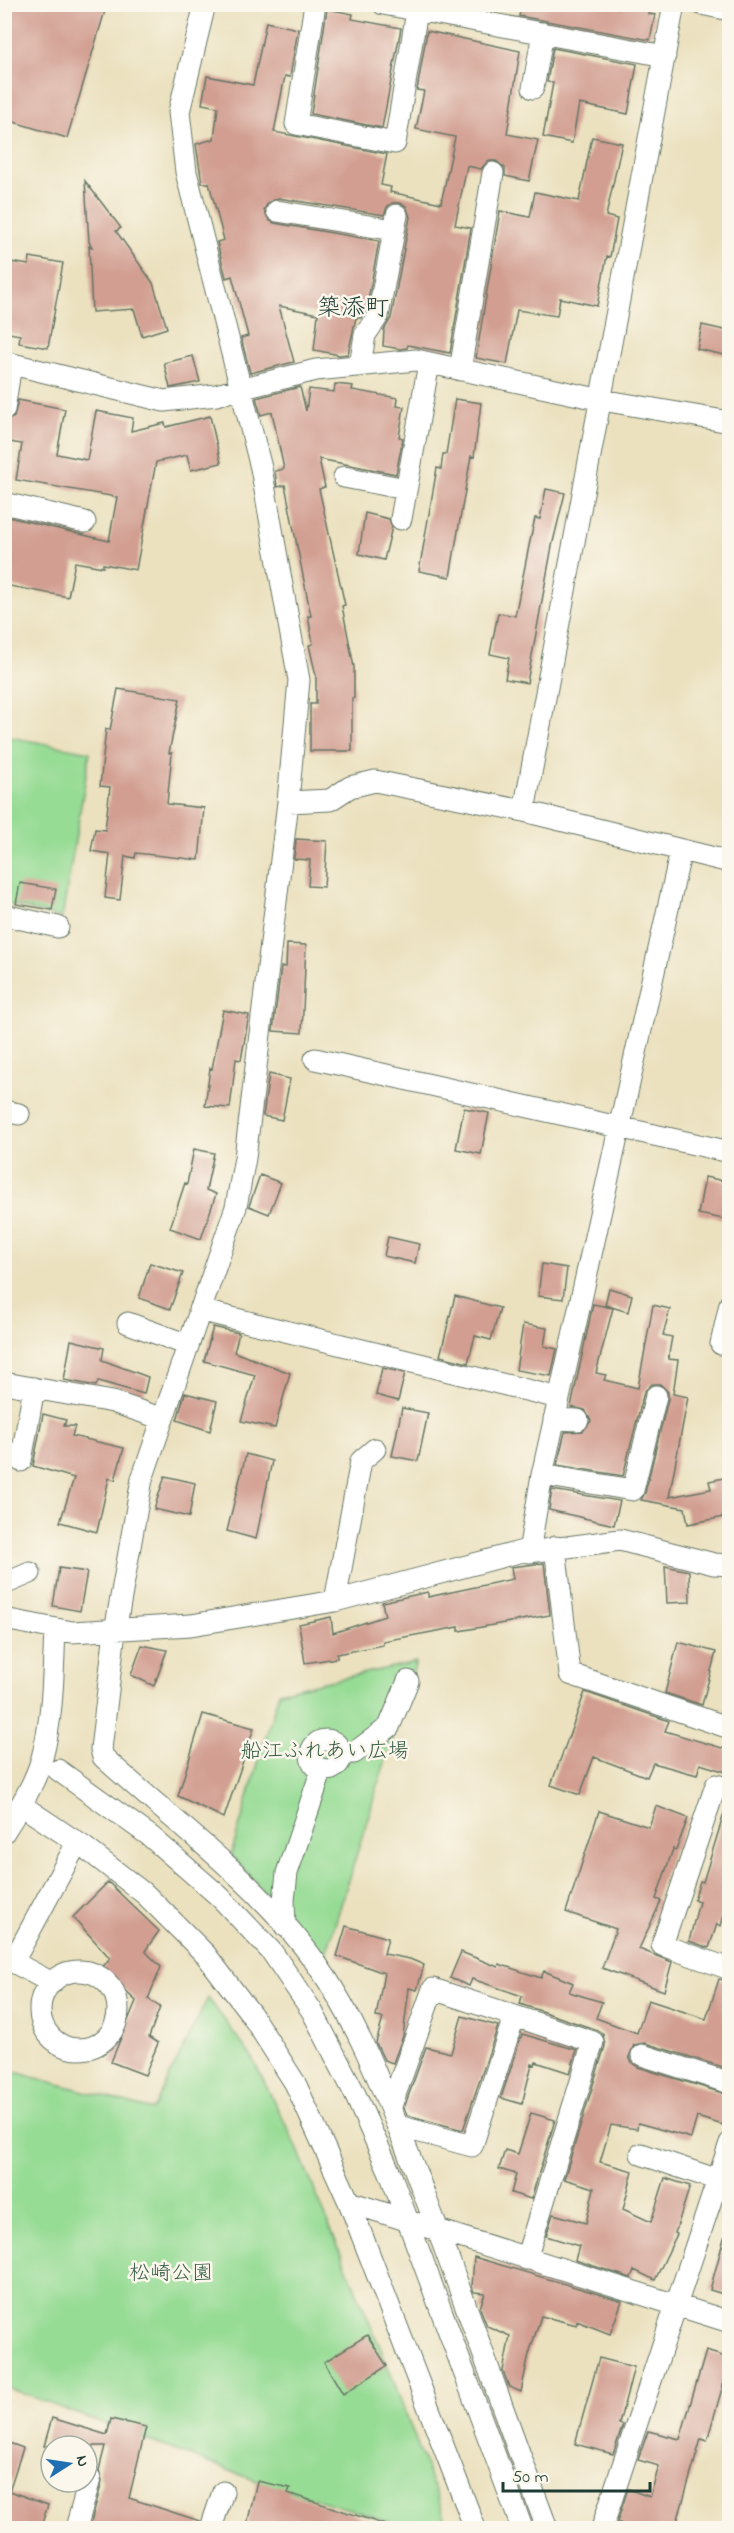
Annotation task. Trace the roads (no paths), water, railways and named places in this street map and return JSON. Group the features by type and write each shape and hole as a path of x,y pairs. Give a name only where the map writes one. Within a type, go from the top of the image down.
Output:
{"street":[{"path":"205,4 179,112 186,172 239,389 261,468 299,680 288,802 245,1158 236,1207 142,1479 115,1631 101,1749 103,1758 235,1872 254,1892 317,1964 350,2019 394,2116 439,2229 547,2529"},
{"path":"315,4 296,124 395,143 417,10"},
{"path":"383,4 417,10 472,12 543,33 665,56"},
{"path":"524,811 674,4"},
{"path":"701,4 729,10"},
{"path":"532,88 543,33"},
{"path":"460,370 494,173"},
{"path":"277,211 395,222 378,316 365,335 360,366"},
{"path":"4,410 8,363 164,400 216,395 316,370 416,360 602,400 729,422"},
{"path":"401,519 429,363"},
{"path":"344,477 406,489"},
{"path":"4,503 85,522"},
{"path":"288,802 330,800 350,787 375,781 524,811 729,862"},
{"path":"529,1552 542,1474 681,850"},
{"path":"4,915 58,927"},
{"path":"315,1059 729,1152"},
{"path":"721,1344 729,1304"},
{"path":"199,1311 557,1409 578,1420"},
{"path":"128,1323 188,1345"},
{"path":"10,1384 113,1402 163,1419"},
{"path":"21,1461 34,1388"},
{"path":"542,1474 633,1490 656,1396"},
{"path":"334,1601 361,1461 375,1449"},
{"path":"4,1619 55,1630 115,1631 191,1625 334,1601 523,1551 620,1540 714,1564 729,1565"},
{"path":"555,1547 570,1674 729,1728"},
{"path":"4,1584 30,1573"},
{"path":"4,1832 21,1805 42,1759 52,1690 55,1630"},
{"path":"285,1926 284,1900 287,1873 322,1769 313,1762 312,1750 315,1745 325,1739 336,1743 341,1753 354,1753 389,1727 408,1682"},
{"path":"58,1770 150,1836 220,1897 272,1952 312,2011 354,2091 390,2173 522,2529"},
{"path":"729,1789 716,1785 662,1945 729,1969"},
{"path":"21,1805 77,1843 146,1895 206,1955 251,2014 295,2083 349,2202 475,2529"},
{"path":"52,1983 9,1959 77,1843"},
{"path":"254,1892 287,1873"},
{"path":"394,2116 433,1989 593,2042 526,2259"},
{"path":"394,2116 472,2146 514,2017"},
{"path":"642,2055 729,2083"},
{"path":"602,2529 729,2143"},
{"path":"641,2154 718,2181"},
{"path":"349,2202 729,2322"},
{"path":"211,2529 223,2492"},
{"path":"76,2529 86,2494"}],"district":[{"name":"築添町","path":"353,309"}],"park label":[{"name":"船江ふれあい広場","path":"325,1752"},
{"name":"松崎公園","path":"171,2274"}]}
